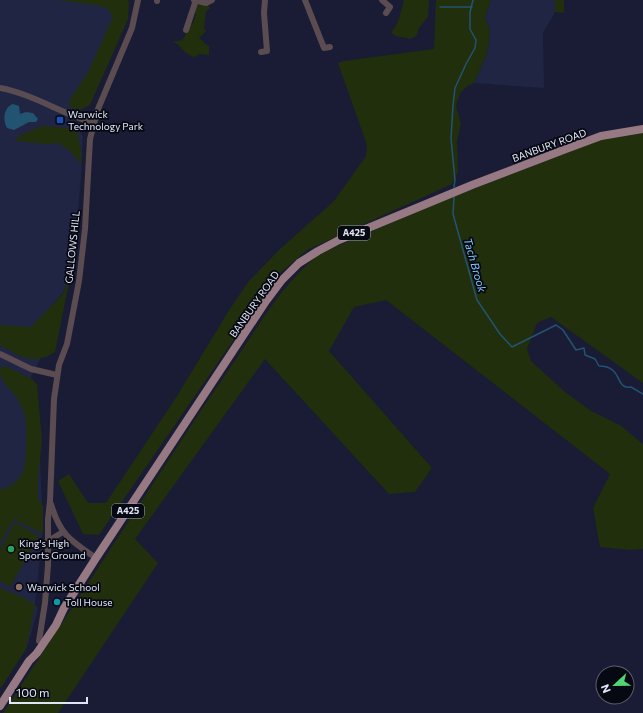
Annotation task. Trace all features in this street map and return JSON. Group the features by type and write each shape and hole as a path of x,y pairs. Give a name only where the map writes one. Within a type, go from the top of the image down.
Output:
{"main road":[{"name":"BANBURY ROAD","path":"0,706 29,661 37,653 52,631 61,617 64,608 96,558 269,297 285,277 299,263 318,250 339,240 472,185 601,136 643,128"},
{"name":"BANBURY ROAD","path":"29,661 32,652 54,617 64,608"}],"street":[{"name":"GALLOWS HILL","path":"39,641 45,603 48,565 48,519 53,412 59,365 74,324 85,228 89,154 94,123 102,97 132,28 138,0"},
{"path":"186,30 195,0 206,3 212,0"},
{"path":"265,0 264,13 267,51"},
{"path":"305,0 324,48"},
{"path":"382,0 390,7"},
{"path":"386,13 396,1"},
{"path":"0,88 28,96 94,123"},
{"path":"0,354 28,368 57,375"},
{"name":"GALLOWS HILL","path":"50,501 63,532 71,541 96,558"},
{"path":"48,544 54,537 63,532"}],"shaded area":[{"name":"Warwick Technology Park","path":"0,0 87,0 122,6 74,124 83,136 74,256 70,278 62,294 46,312 44,351 30,379 37,391 43,528 35,605 38,608 26,649 0,689"},
{"path":"491,0 555,0 555,12 543,33 544,88 474,83 486,56 489,42 490,31 485,17"},
{"path":"13,104 19,106 20,114 26,112 33,113 38,119 36,122 29,122 14,130 7,128 5,114 7,108"}],"green space":[{"path":"59,0 129,1 128,19 90,105 80,110 70,107 69,101 88,72 113,17 108,9 101,6"},
{"path":"404,0 429,0 428,17 419,28 417,35 411,39 396,36 391,33 398,22"},
{"path":"436,0 491,0 485,17 490,31 486,56 474,83 467,86 460,93 456,106 461,124 457,141 458,172 452,184 307,250 279,274 99,535 83,534 58,481 69,474 88,503 106,503 177,396 231,307 249,281 279,250 334,201 366,156 367,145 338,63 434,49"},
{"path":"555,0 564,0 564,13 555,12"},
{"path":"197,4 209,6 210,9 206,11 204,29 206,31 199,38 209,46 209,55 200,54 194,57 187,54 172,41 182,40 184,38 188,29 193,23"},
{"path":"41,126 67,128 78,133 81,151 81,164 69,150 58,143 46,144 16,141 17,137"},
{"path":"643,133 643,383 551,317 537,323 527,349 531,361 564,391 591,411 620,425 643,444 643,549 630,550 600,547 593,508 610,474 386,300 354,307 329,351 432,468 415,492 389,494 265,359 135,539 158,563 58,713 3,713 267,312 301,271 321,253 447,199 604,139"},
{"path":"70,278 55,352 47,356 33,359 21,356 0,345 0,325 31,327 62,295"},
{"path":"5,366 32,379 37,384 42,441 38,478 38,498 43,506 43,534 14,519 0,543 0,489 6,488 12,484 22,474 25,462 26,444 26,425 24,413 18,399 4,381 0,373 0,368"},
{"path":"15,522 39,536 10,587 0,581 0,549"},
{"path":"0,588 22,597 35,605 26,649 0,689"}],"waterway":[{"name":"Tach Brook","path":"454,187 455,180 451,139 453,105 455,88 475,48 476,40 470,29 470,12 473,0"},
{"path":"440,7 472,7"},
{"name":"Tach Brook","path":"454,197 453,214 477,300 500,334 512,347 556,325 563,330 576,350 584,348 585,355 595,359 599,366 607,367 616,373 622,385 631,387 643,394"}],"place":[{"name":"Warwick Technology Park","path":"60,120"},
{"name":"King's High Sports Ground","path":"11,549"},
{"name":"Warwick School","path":"19,587"},
{"name":"Toll House","path":"57,602"}]}
